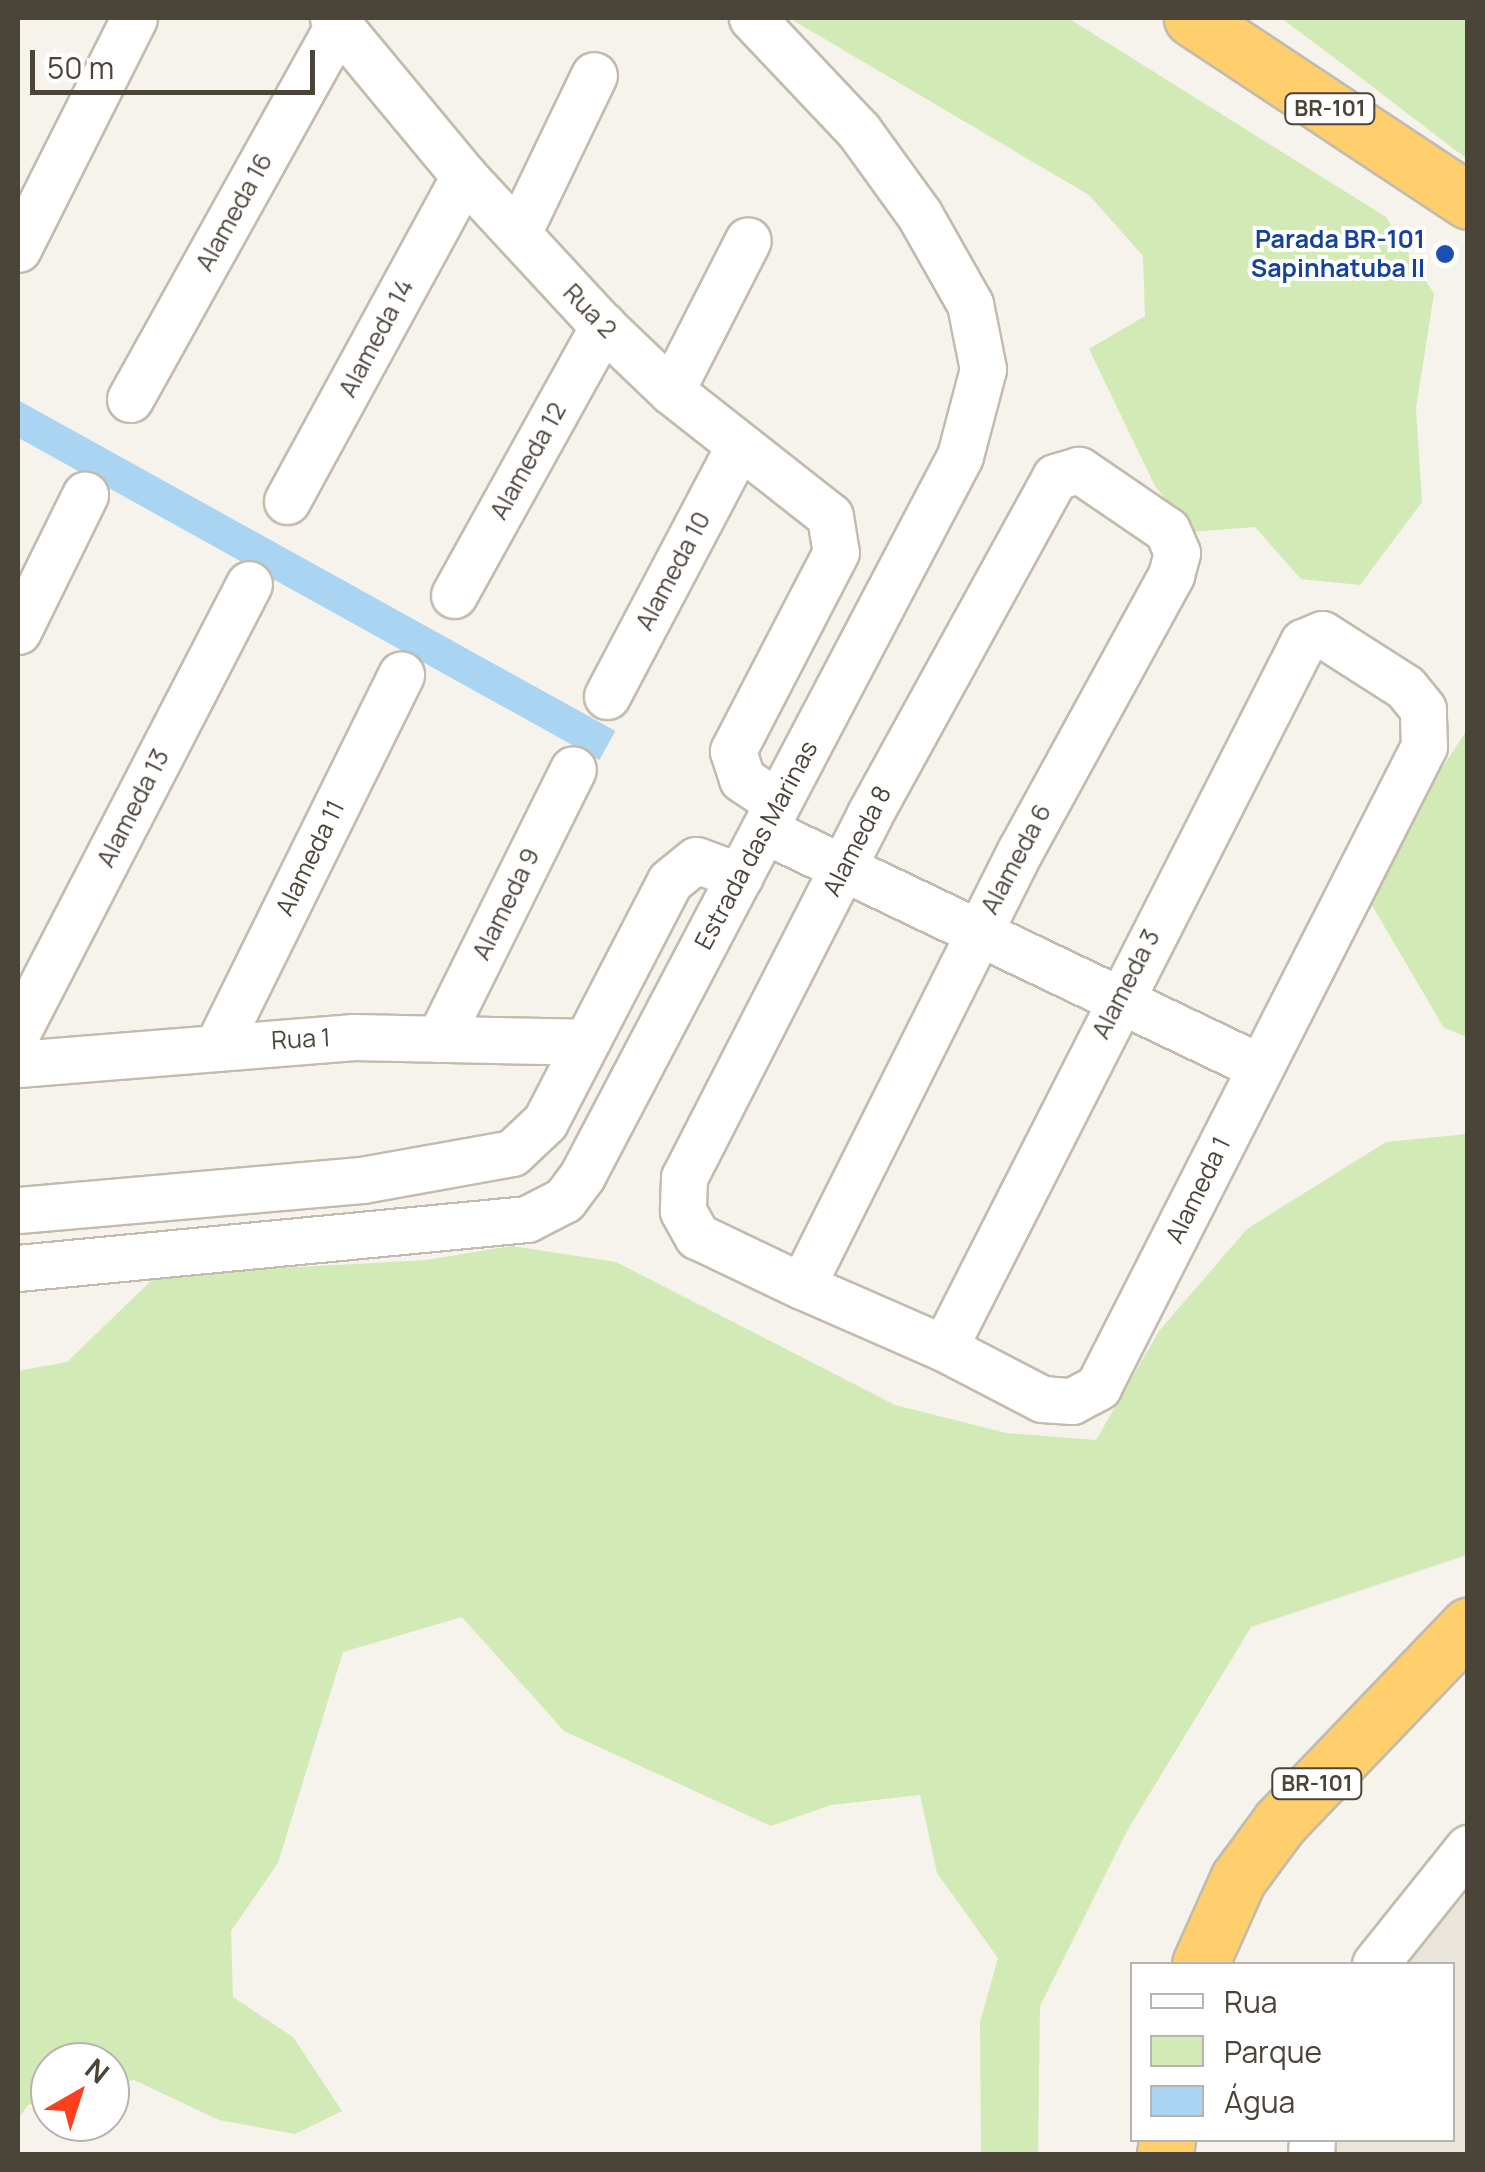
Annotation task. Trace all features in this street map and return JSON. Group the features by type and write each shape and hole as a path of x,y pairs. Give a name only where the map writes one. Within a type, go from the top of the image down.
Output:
{"highway":[{"name":"BR-101","path":"1192,18 1468,201"},
{"name":"BR-101","path":"1201,1962 1238,1879 1280,1822 1468,1626"}],"street":[{"path":"18,249 134,18"},
{"name":"Estrada das Marinas","path":"18,1268 527,1220 564,1200 582,1176 960,456 983,368 970,304 919,214 859,131 752,18"},
{"name":"Rua 2","path":"336,21 464,176 603,326 671,390 830,516 836,552 733,751 742,779 771,816 845,866 980,928 1258,1066"},
{"name":"Alameda 16","path":"130,400 336,21"},
{"path":"518,233 594,74"},
{"name":"Alameda 14","path":"287,501 464,176"},
{"path":"671,390 748,240"},
{"name":"Alameda 12","path":"454,594 603,326"},
{"name":"Alameda 10","path":"608,696 739,446"},
{"name":"Alameda 8","path":"697,1236 684,1211 684,1177 845,866 1055,476 1080,470"},
{"name":"Alameda 6","path":"802,1286 980,928 1177,553 1167,530 1080,470"},
{"path":"18,631 85,495"},
{"name":"Alameda 13","path":"18,1032 249,584"},
{"name":"Alameda 3","path":"944,1348 1118,997 1303,642 1322,634"},
{"name":"Alameda 1","path":"697,1236 1058,1403 1098,1387 1424,746 1423,709 1405,688 1322,634"},
{"name":"Alameda 11","path":"219,1043 401,674"},
{"name":"Alameda 9","path":"440,1039 574,769"},
{"path":"18,1210 362,1180 489,1162 534,1136 685,864 696,860 740,876"},
{"name":"Rua 1","path":"18,1064 219,1043 440,1039 585,1042"},
{"path":"1376,1962 1468,1848"}],"shaded area":[{"path":"1467,1827 1467,2154 1307,2154 1308,2142 1455,2142 1455,1962 1365,1962"}],"green space":[{"path":"789,18 1068,18 1386,217 1434,294 1416,408 1422,502 1360,585 1301,579 1255,527 1191,532 1155,486 1089,349 1145,316 1143,256 1089,195"},
{"path":"1281,18 1467,18 1467,159 1348,68"},
{"path":"1467,730 1467,1037 1444,1028 1370,902 1419,803"},
{"path":"1467,1134 1467,1555 1251,1627 1127,1831 1040,2006 1038,2154 981,2154 980,2022 998,1958 937,1873 920,1795 831,1805 771,1826 564,1731 462,1617 343,1652 278,1863 231,1931 233,1997 293,2037 342,2111 295,2134 219,2120 130,2081 130,2042 30,2042 30,2105 18,2119 18,1371 67,1362 157,1275 426,1260 512,1246 616,1262 895,1405 1006,1433 1096,1440 1159,1331 1247,1229 1386,1142"}],"water":[{"path":"18,400 615,731 599,760 18,438"}],"place":[{"name":"Parada BR-101 Sapinhatuba II","path":"1445,254"}]}
